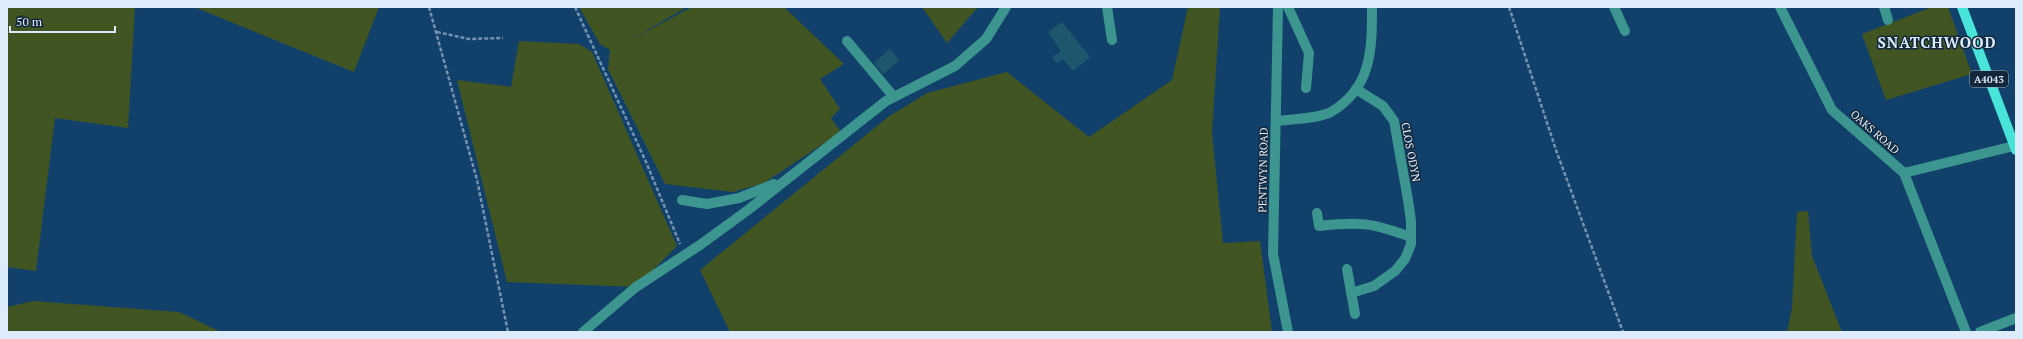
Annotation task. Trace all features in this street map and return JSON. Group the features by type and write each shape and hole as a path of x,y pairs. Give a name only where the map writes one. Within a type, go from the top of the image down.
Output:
{"main road":[{"name":"A4043","path":"1962,7 2015,148"}],"street":[{"path":"583,332 636,287 684,254 700,245 832,145 886,101 955,66 986,39 1006,7"},
{"path":"1107,7 1112,40"},
{"name":"PENTWYN ROAD","path":"1278,7 1273,254 1288,332"},
{"path":"1288,7 1309,53 1306,88"},
{"path":"1276,120 1303,118 1330,113 1350,97 1363,80 1370,60 1372,40 1372,7"},
{"path":"1614,7 1625,31"},
{"name":"OAKS ROAD","path":"1780,7 1832,110 1904,173"},
{"path":"1884,7 1888,20"},
{"path":"847,41 894,97"},
{"name":"CLOS ODYN","path":"1351,293 1374,286 1395,271 1405,259 1411,244 1408,200 1394,121 1383,106 1356,89"},
{"path":"682,200 707,204 739,198 770,187 823,145 832,145"},
{"path":"1966,332 1904,173 2015,148"},
{"path":"1317,213 1319,226 1362,222 1410,237"},
{"path":"1347,269 1355,314"},
{"path":"1980,332 2016,318"}],"path":[{"path":"429,7 477,180 508,332"},
{"path":"575,7 646,162 684,254"},
{"path":"1509,7 1556,150 1623,332"},
{"path":"436,32 469,39 483,40 503,38"}],"green space":[{"path":"7,7 135,7 128,128 55,118 36,271 7,267"},
{"path":"194,7 379,7 354,72"},
{"path":"579,7 687,7 632,39 692,7 784,7 844,64 820,79 840,109 831,118 841,132 764,183 733,192 665,184 608,69 610,50 600,44"},
{"path":"922,7 978,7 947,43"},
{"path":"1188,7 1220,7 1212,133 1223,243 1260,241 1272,332 730,332 700,270 888,117 927,93 1007,72 1089,137 1172,80"},
{"path":"1932,7 1948,7 1972,74 1886,100 1862,34"},
{"path":"519,41 579,44 592,52 677,246 636,287 507,282 457,80 511,87"},
{"path":"1808,211 1812,256 1842,332 1787,332 1792,308 1797,212"},
{"path":"33,301 179,312 221,332 7,332 7,307"}],"building":[{"path":"1062,22 1090,57 1073,71 1063,59 1056,63 1052,58 1061,51 1048,32"},
{"path":"890,49 899,60 883,74 874,63"}],"district":[{"name":"SNATCHWOOD","path":"1937,42"}]}
